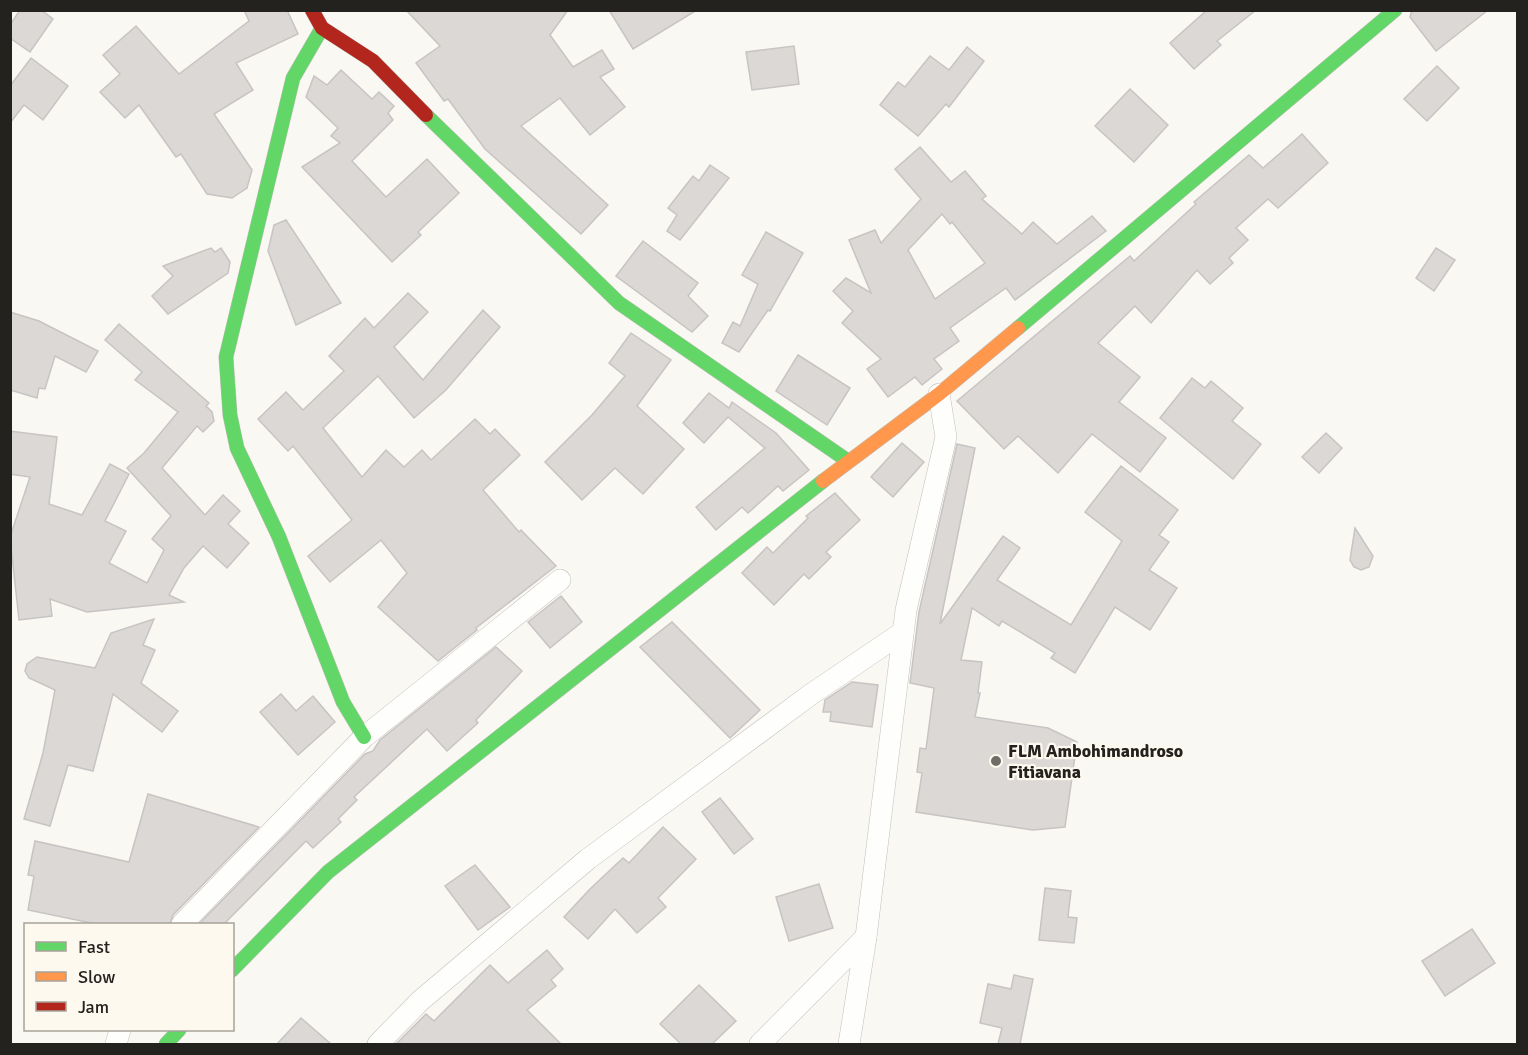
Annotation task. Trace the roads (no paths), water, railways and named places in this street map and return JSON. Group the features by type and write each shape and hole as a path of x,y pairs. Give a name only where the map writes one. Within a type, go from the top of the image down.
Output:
{"street":[{"path":"312,10 322,28 373,61 527,216 619,303 848,461"},
{"path":"234,968 328,872 848,461 939,394 1395,10"},
{"path":"322,28 293,78 226,357 230,415 237,448 279,537 343,702 364,737"},
{"path":"849,1044 866,937 906,610 946,437 939,394"},
{"path":"183,923 364,737 560,580"},
{"path":"378,1044 420,1001 588,859 810,695 903,632"},
{"path":"760,1044 866,937"},
{"path":"166,1044 177,1031"}],"place":[{"name":"FLM Ambohimandroso Fitiavana","path":"996,761"}]}
